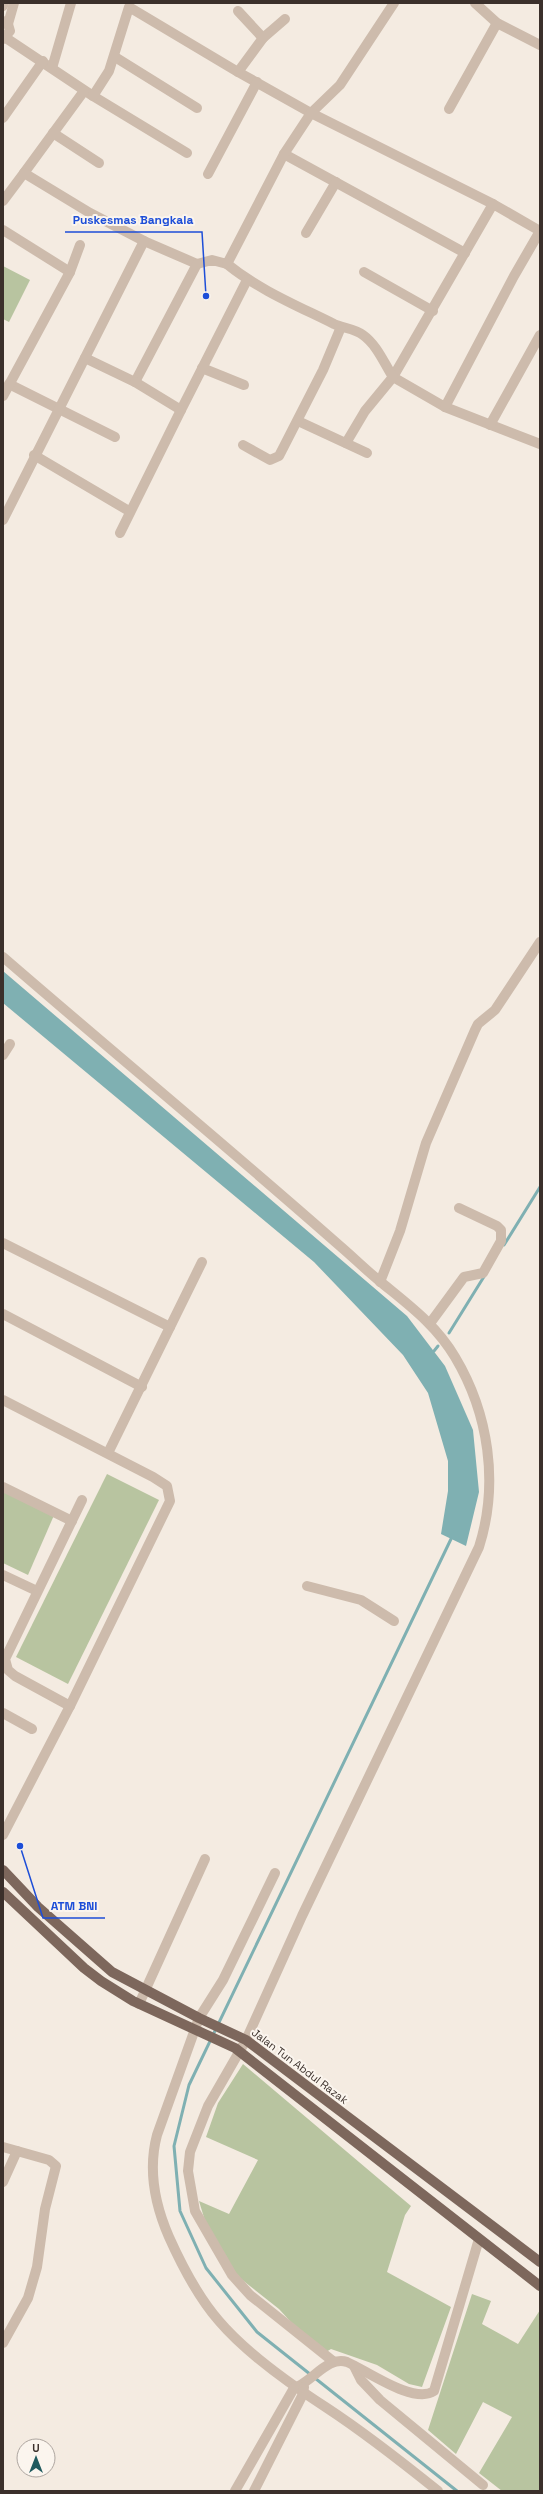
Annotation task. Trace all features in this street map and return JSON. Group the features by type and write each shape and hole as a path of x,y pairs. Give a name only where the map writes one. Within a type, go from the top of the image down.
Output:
{"main road":[{"name":"Jalan Tun Abdul Razak","path":"3,1870 38,1907 112,1972 203,2020 243,2038 540,2262"},
{"path":"3,1892 84,1968 139,2004 237,2050 540,2286"}],"street":[{"path":"14,3 5,23 10,31 4,38 43,61 89,94 187,153"},
{"path":"52,68 71,3"},
{"path":"227,264 284,154 311,112 340,85 394,3"},
{"path":"475,3 497,23 540,45"},
{"path":"3,201 53,133 89,94 106,79 115,57 129,5 238,72 311,112 493,204 540,231 514,276 445,407"},
{"path":"238,11 262,38"},
{"path":"238,72 262,38 286,19"},
{"path":"449,109 497,23"},
{"path":"115,57 197,108"},
{"path":"3,118 43,61"},
{"path":"208,174 257,82"},
{"path":"53,133 99,163"},
{"path":"284,154 465,253"},
{"path":"24,173 90,213 144,241 197,264 212,260 227,264 247,280 341,327 362,334 374,346 393,378 445,407 540,444"},
{"path":"306,233 336,182"},
{"path":"346,443 365,411 393,378 493,204"},
{"path":"3,230 70,272"},
{"path":"3,520 34,455 144,241"},
{"path":"3,396 70,272 80,245"},
{"path":"135,382 197,264"},
{"path":"364,272 432,311"},
{"path":"120,532 129,511 247,280"},
{"path":"244,445 263,458 275,459 298,421 341,327"},
{"path":"490,425 540,335"},
{"path":"85,358 135,382 181,410"},
{"path":"202,368 244,385"},
{"path":"9,384 115,437"},
{"path":"298,421 367,453"},
{"path":"34,455 129,511"},
{"path":"380,1282 400,1231 426,1143 475,1030 478,1024 495,1010 540,942"},
{"path":"3,957 288,1200 380,1282 430,1322 455,1357 466,1378 483,1430 491,1476 488,1514 479,1547 267,1990 208,2106 190,2152 188,2171 195,2211 232,2275 245,2290 332,2363"},
{"path":"3,1055 10,1044"},
{"path":"430,1322 464,1277 483,1272 501,1241 501,1230 497,1226 459,1208"},
{"path":"3,1243 170,1327"},
{"path":"108,1453 202,1262"},
{"path":"3,1314 142,1386"},
{"path":"3,1400 108,1453 167,1486 170,1502 70,1706 3,1835"},
{"path":"3,1487 72,1521"},
{"path":"70,1706 15,1676 6,1664 6,1653 82,1500"},
{"path":"3,1575 37,1591"},
{"path":"307,1586 361,1600 394,1621"},
{"path":"3,1713 32,1729"},
{"path":"139,2004 147,1991 205,1859"},
{"path":"275,1873 196,2032 154,2147 154,2184 162,2221 188,2276 219,2321 333,2413 438,2491"},
{"path":"3,2147 51,2161 56,2169 45,2210 39,2255 28,2298 3,2343"},
{"path":"3,2182 18,2151"},
{"path":"235,2491 246,2469 302,2387 332,2363 345,2361 370,2375 418,2394 426,2395 434,2391 479,2239"},
{"path":"354,2366 361,2380 376,2395 482,2485"},
{"path":"254,2491 262,2477 302,2387"},
{"path":"246,2469 262,2477"}],"green space":[{"path":"3,266 30,280 9,322 3,319"},
{"path":"107,1474 159,1500 68,1684 16,1657"},
{"path":"3,1487 55,1513 28,1575 3,1563"},
{"path":"243,2064 411,2206 405,2215 387,2272 451,2307 422,2387 409,2384 377,2365 331,2349 321,2355 279,2309 231,2271 209,2234 199,2201 229,2214 258,2160 206,2137 218,2103"},
{"path":"472,2294 491,2301 482,2324 518,2344 540,2310 540,2491 502,2491 479,2473 512,2417 483,2402 456,2454 428,2430"}],"water":[{"path":"3,971 407,1316 445,1366 473,1430 479,1492 466,1546 441,1534 448,1491 448,1461 428,1393 403,1355 314,1262 3,1003"}],"waterway":[{"path":"504,1245 540,1187"},
{"path":"449,1333 485,1275"},
{"path":"434,1351 438,1346"},
{"path":"451,1539 189,2085 174,2146 180,2211 206,2268 257,2332 457,2491"}],"place":[{"name":"Puskesmas Bangkala","path":"206,296"},
{"name":"ATM BNI","path":"20,1846"}]}
